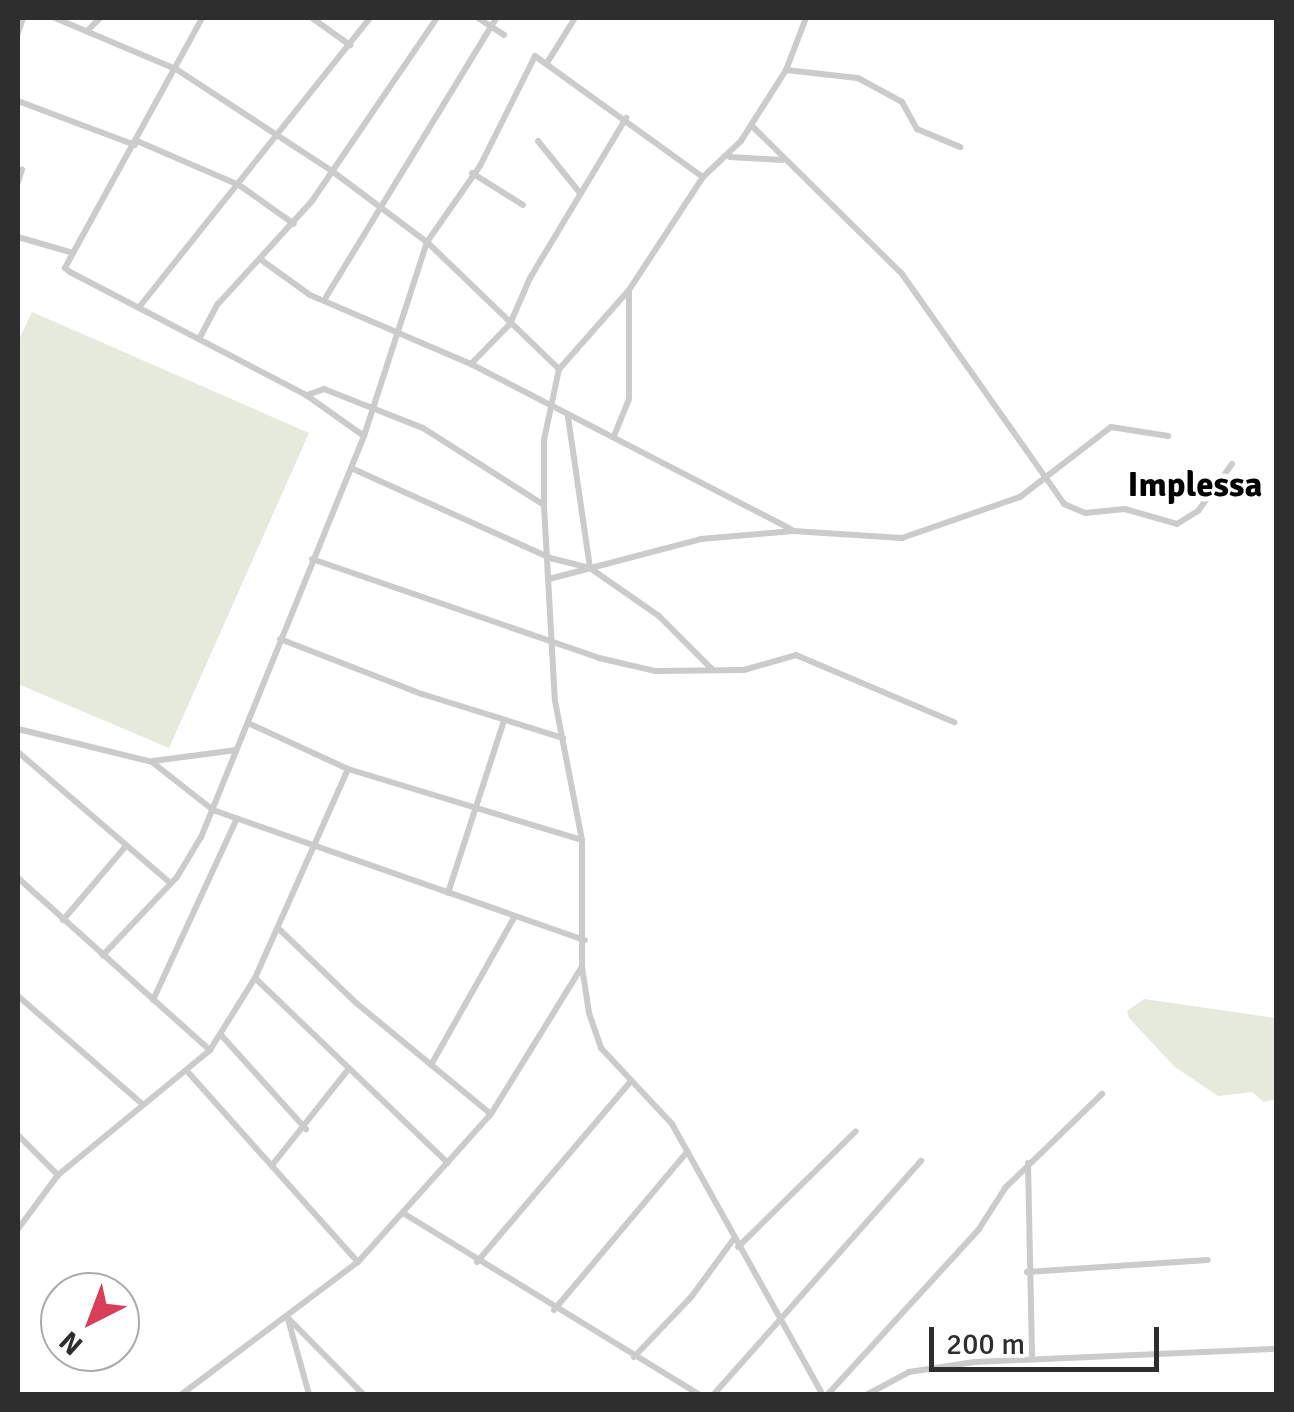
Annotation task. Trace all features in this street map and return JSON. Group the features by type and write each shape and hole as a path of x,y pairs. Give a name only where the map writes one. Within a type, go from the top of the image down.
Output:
{"street":[{"path":"18,33 23,18"},
{"path":"55,18 176,68 332,171 377,210 427,242 560,370"},
{"path":"87,30 100,18"},
{"path":"202,18 65,268 306,395 364,436"},
{"path":"312,18 350,45"},
{"path":"140,306 370,18"},
{"path":"199,339 218,304 294,224 437,18"},
{"path":"478,18 504,35"},
{"path":"326,297 496,18"},
{"path":"547,63 576,18"},
{"path":"806,18 786,70 730,157 703,177 630,290 560,370 549,404 544,506 553,638 564,739 582,840 582,967 601,1048 672,1124 825,1394 978,1229 1028,1163 1102,1094"},
{"path":"103,955 185,868 213,810 376,407 427,242 472,173 536,56 703,177"},
{"path":"786,70 858,78 902,102 917,130 960,146"},
{"path":"18,102 136,143 239,185 294,224"},
{"path":"471,364 510,324 580,193 626,118"},
{"path":"750,125 902,274 1073,510 1125,508 1177,524 1198,511 1232,464"},
{"path":"538,141 580,193"},
{"path":"730,157 783,160"},
{"path":"18,182 22,170"},
{"path":"472,173 523,205"},
{"path":"18,236 73,253"},
{"path":"260,259 310,296 326,297 471,364 793,530"},
{"path":"614,436 629,399 630,290"},
{"path":"306,395 324,389 423,428 544,506"},
{"path":"568,417 590,568"},
{"path":"549,579 701,539 793,530 902,538 1020,497 1111,426 1168,436"},
{"path":"351,468 550,558 590,568 659,616 712,669"},
{"path":"312,559 553,638 599,658 655,670 744,670 796,655 954,722"},
{"path":"280,639 564,739"},
{"path":"448,893 504,720"},
{"path":"248,723 348,769 582,840"},
{"path":"18,729 152,762 236,750"},
{"path":"18,752 169,882"},
{"path":"152,762 213,810 585,940"},
{"path":"18,1228 58,1175 140,1102 186,1071 221,1035 279,929 348,769"},
{"path":"153,1000 237,818"},
{"path":"63,920 126,846"},
{"path":"18,878 210,1050"},
{"path":"432,1065 515,916"},
{"path":"279,929 491,1114"},
{"path":"182,1394 358,1262 491,1114 582,967"},
{"path":"255,978 347,1070 448,1162"},
{"path":"18,996 140,1102"},
{"path":"221,1035 306,1129"},
{"path":"273,1164 306,1129 347,1070"},
{"path":"186,1071 358,1262"},
{"path":"477,1262 631,1081"},
{"path":"634,1357 736,1243 856,1131"},
{"path":"19,1142 58,1175"},
{"path":"554,1310 687,1152"},
{"path":"714,1394 782,1324 921,1161"},
{"path":"1028,1163 1027,1272 1032,1356"},
{"path":"402,1214 554,1310 698,1394"},
{"path":"1027,1272 1208,1260"},
{"path":"288,1318 309,1394"},
{"path":"288,1318 363,1394"},
{"path":"868,1394 909,1372 1032,1356 1276,1350"}],"shaded area":[{"path":"32,312 309,433 169,748 18,684 18,342"},
{"path":"1144,999 1276,1018 1276,1099 1263,1102 1253,1092 1218,1096 1175,1067 1129,1018 1127,1011"}],"district":[{"name":"Implessa","path":"1195,485"}]}
